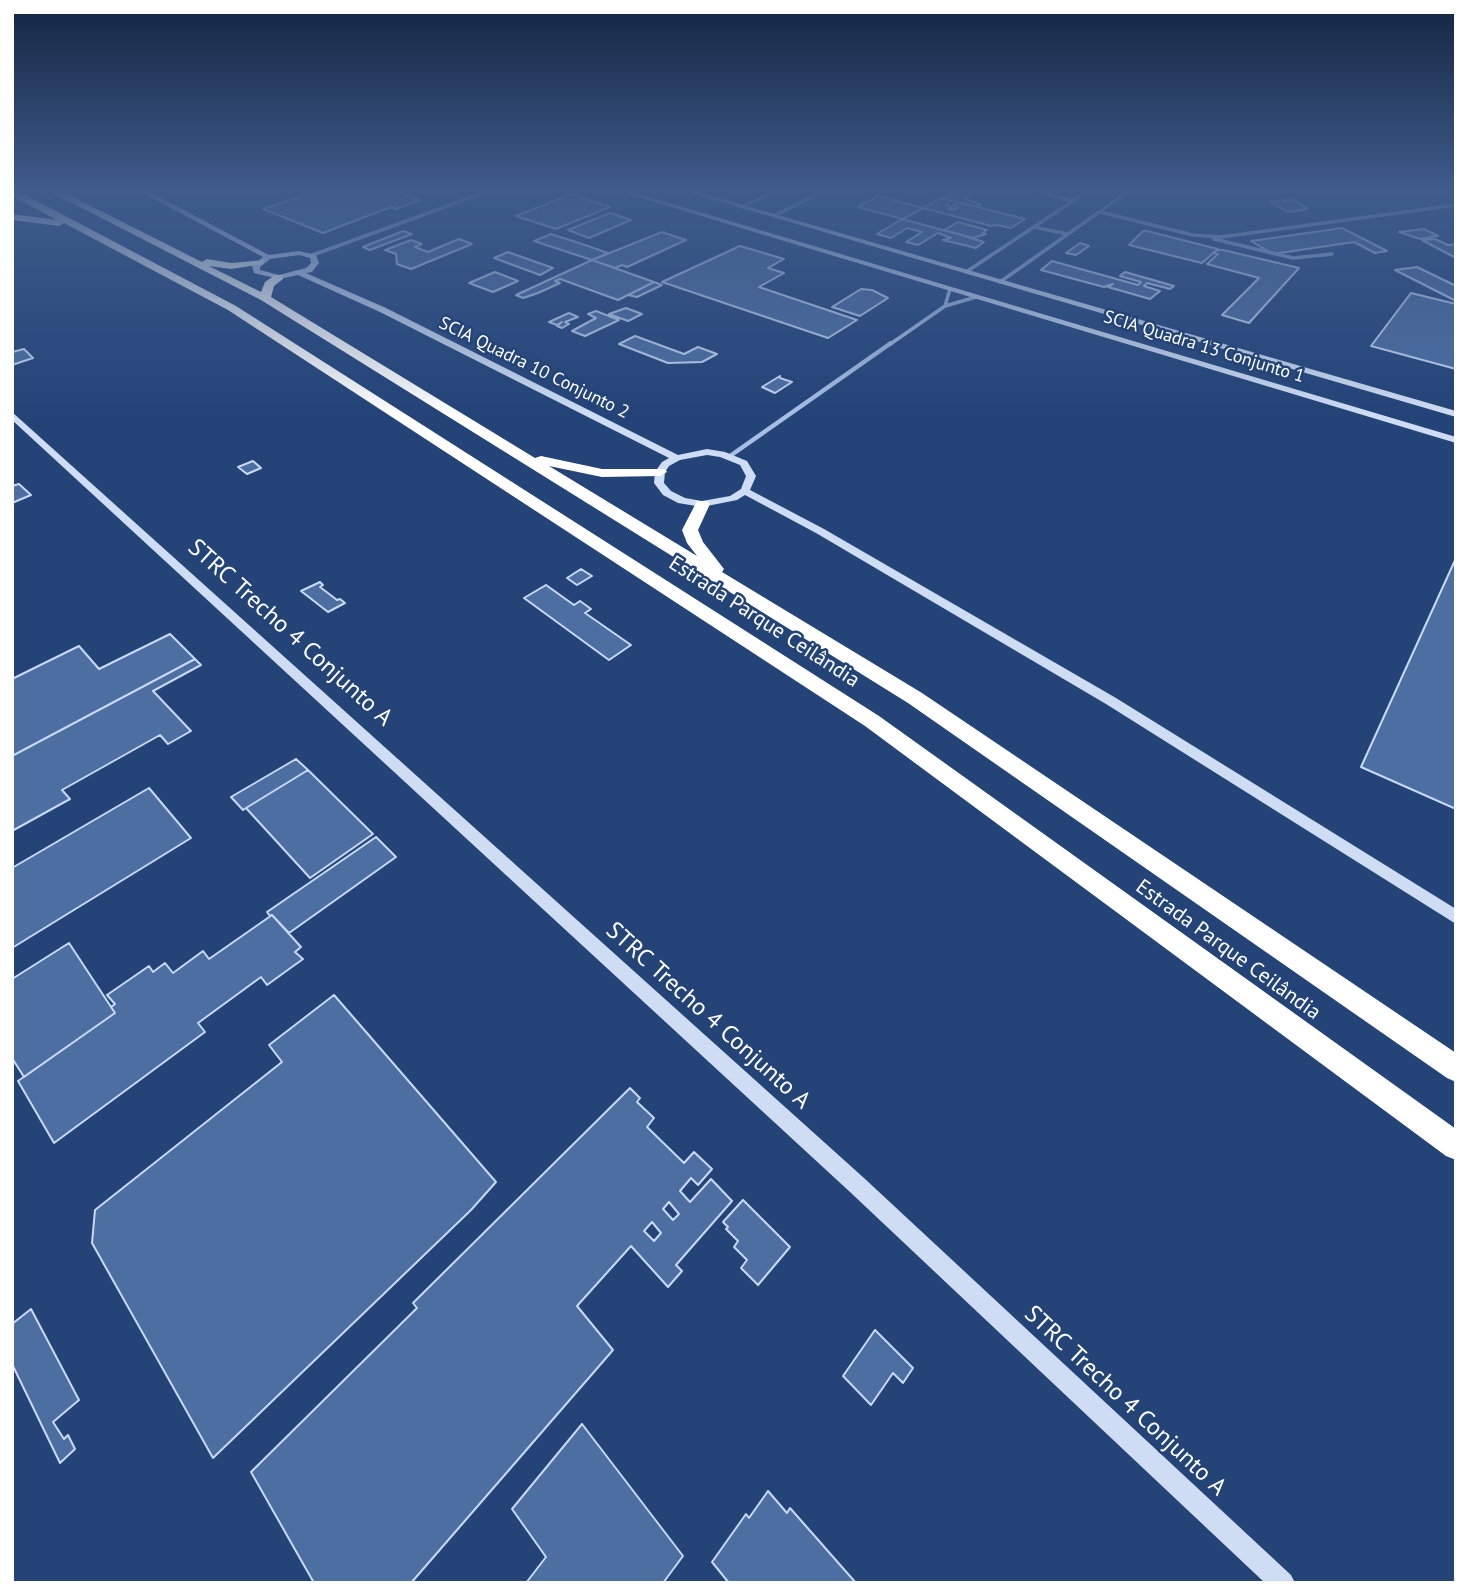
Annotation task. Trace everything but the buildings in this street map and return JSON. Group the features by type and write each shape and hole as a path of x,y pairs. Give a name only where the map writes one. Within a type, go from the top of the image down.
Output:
{"highway":[{"name":"Estrada Parque Ceilândia","path":"152,265 232,308 872,721 1456,1146"},
{"name":"Estrada Parque Ceilândia","path":"200,265 265,298 915,698 1456,1069"},
{"path":"265,298 269,284 279,277"},
{"path":"523,457 602,473 660,472"},
{"path":"702,504 690,530 695,543 726,582"}],"street":[{"path":"257,265 257,271 279,277 300,274 313,265"},
{"name":"SCIA Quadra 13 Conjunto 1","path":"868,265 1456,440"},
{"path":"944,265 1456,414"},
{"path":"965,272 975,265"},
{"path":"1000,282 1023,265"},
{"name":"SCIA Quadra 10 Conjunto 2","path":"300,274 376,307 677,458"},
{"path":"945,306 950,289"},
{"path":"730,456 945,306 976,297"},
{"path":"1275,387 1306,388 1313,383 1312,378 1303,370"},
{"path":"1360,412 1351,403 1351,396 1376,391"},
{"name":"STRC Trecho 4 Conjunto A","path":"12,415 857,1185 1283,1583"},
{"path":"707,452 730,456 749,469 751,482 745,491 733,498 702,504 682,501 667,494 659,483 660,472 665,464 677,458 707,452"},
{"path":"745,491 820,530 1111,701 1456,917"}]}
